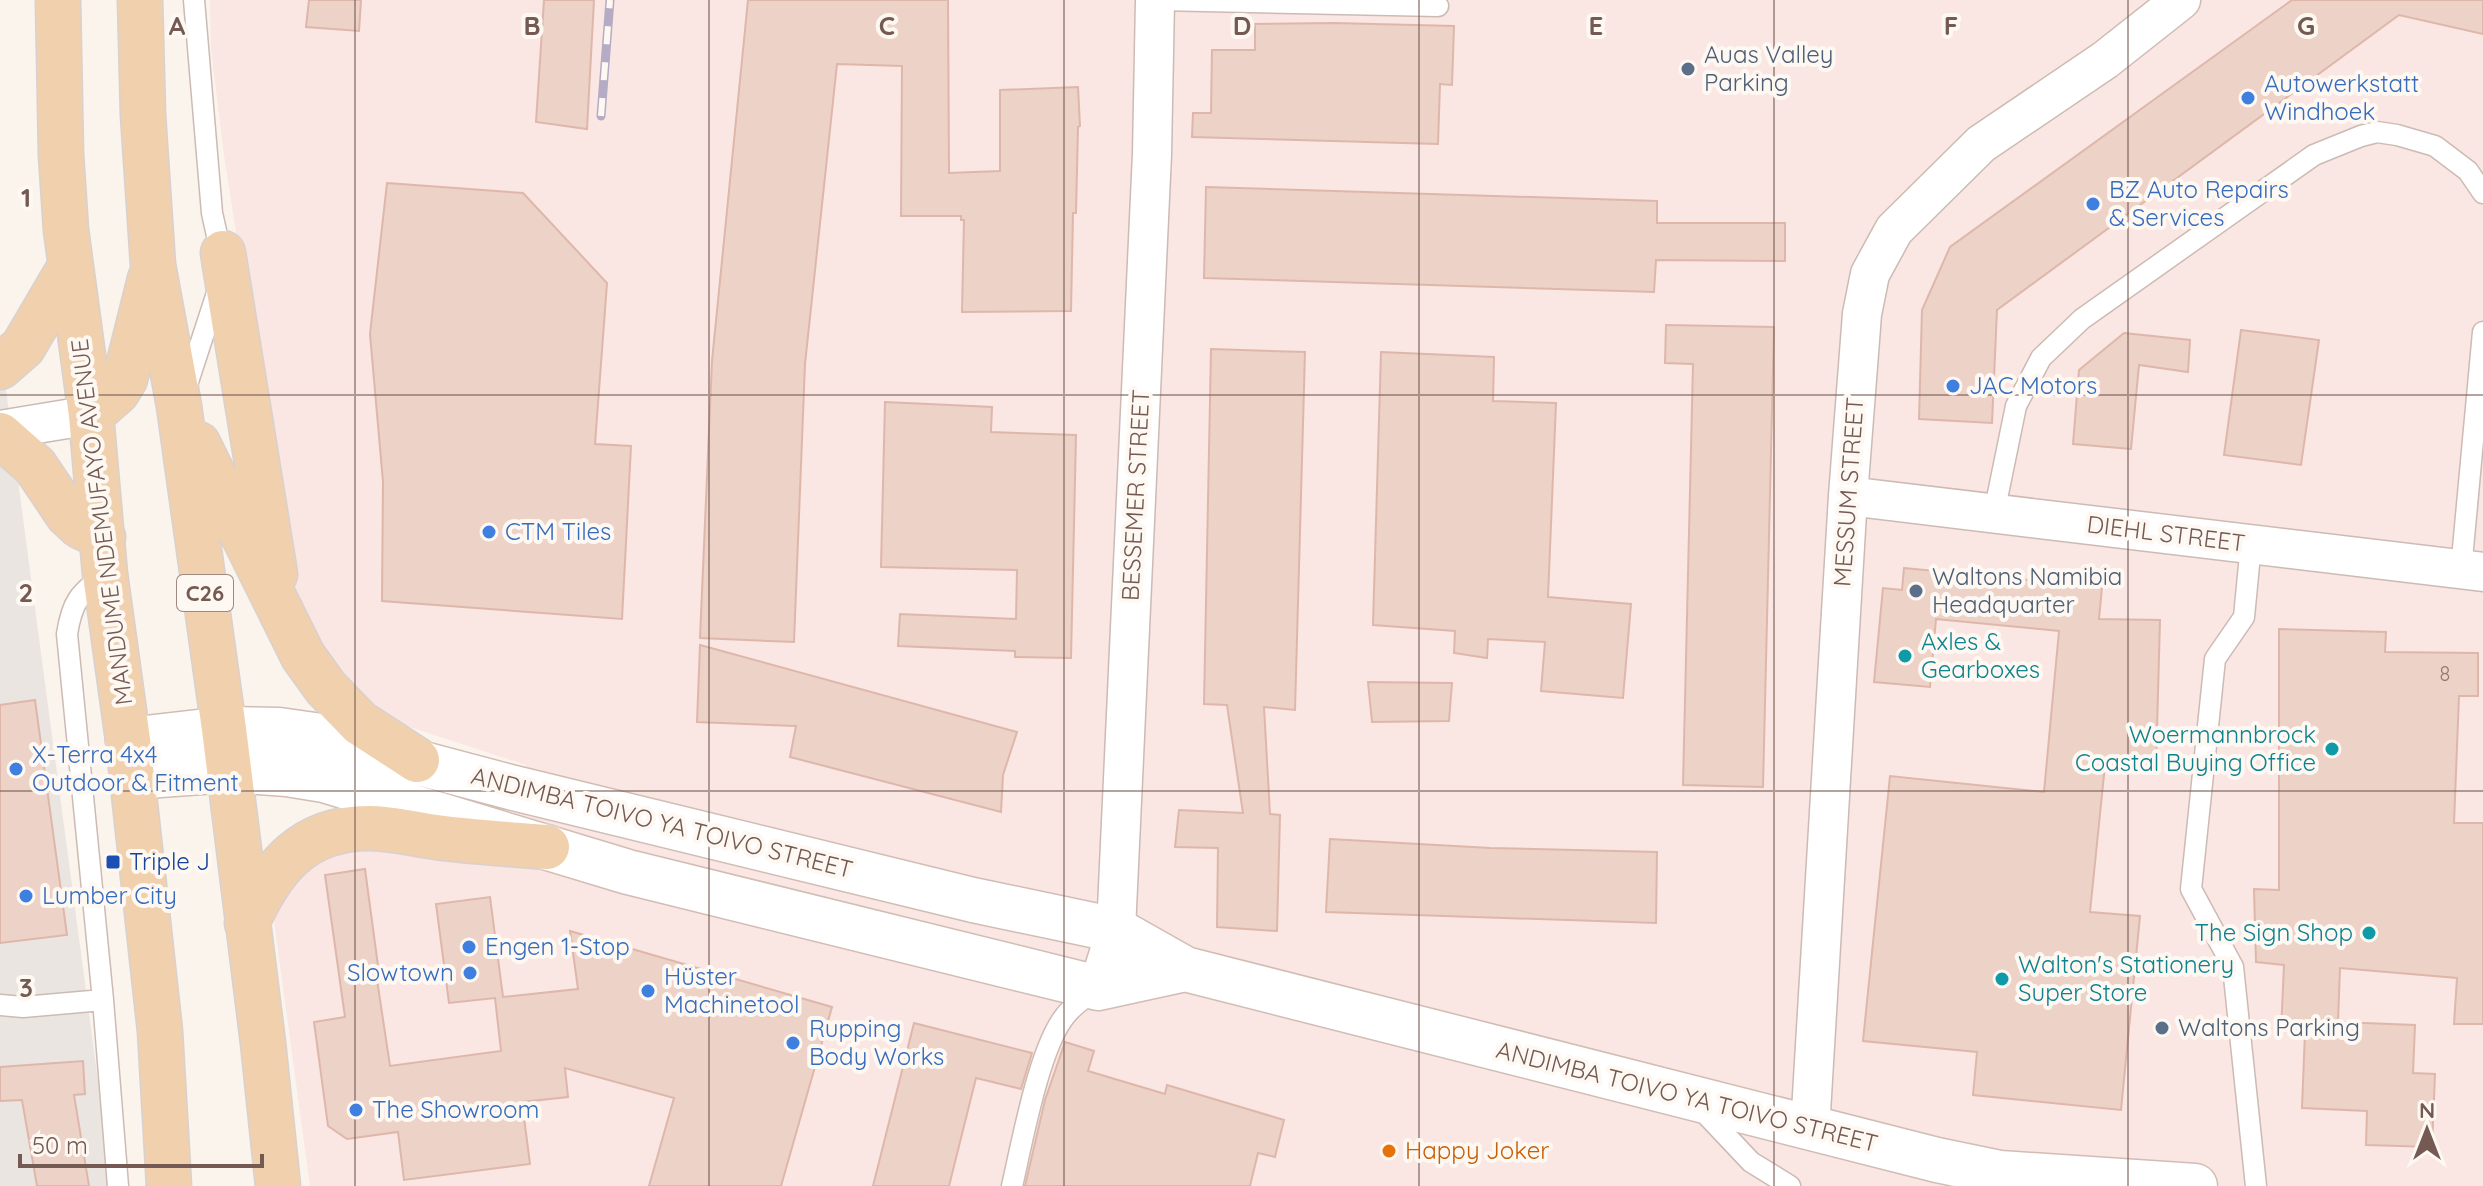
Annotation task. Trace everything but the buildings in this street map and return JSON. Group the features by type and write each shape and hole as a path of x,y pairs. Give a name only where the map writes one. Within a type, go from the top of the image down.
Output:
{"main road":[{"name":"C26","path":"140,0 143,115 153,265 179,406 226,750 278,1186"},
{"name":"MANDUME NDEMUFAYO AVENUE","path":"55,12 61,155 70,267 91,415 104,556 160,1031 169,1186"},
{"path":"223,253 283,619"},
{"path":"91,415 117,392 125,379 153,265"},
{"path":"0,367 23,347 70,267"},
{"path":"179,406 303,656 326,688 360,723 417,760"},
{"path":"0,433 35,466 68,515 104,556"},
{"path":"247,923 261,891 281,865 306,843 334,830 371,828 470,842 547,847"}],"street":[{"name":"BESSEMER STREET","path":"1098,988 1116,930 1157,0"},
{"name":"MESSUM STREET","path":"1810,1129 1848,496 1862,314 1870,274 1894,230 1981,144 2105,60 2181,0"},
{"path":"0,433 91,415"},
{"name":"DIEHL STREET","path":"1848,496 2472,571"},
{"name":"ANDIMBA TOIVO YA TOIVO STREET","path":"130,759 226,750 279,730 314,735 510,787 973,900 1116,930 1185,969 2000,1180 2195,1186"},
{"name":"ANDIMBA TOIVO YA TOIVO STREET","path":"226,750 287,774 324,780 643,876 1098,988 1185,969"}],"lane":[{"path":"179,406 216,304 223,253 212,213 194,0"},
{"path":"1157,0 1438,6"},
{"path":"1994,513 2016,406 2041,358 2082,319 2314,155 2377,132 2397,135 2429,143 2458,161 2483,193"},
{"path":"2472,571 2483,332"},
{"path":"2251,544 2244,617 2215,659 2191,889 2233,967 2256,1186"},
{"path":"104,556 71,610 67,634 118,1186"},
{"path":"1012,1186 1052,1037 1065,1015 1098,988"},
{"path":"0,1005 23,1007 103,1000"},
{"path":"1692,1099 1751,1162 1790,1186"}],"shaded area":[{"path":"210,0 2483,0 2483,1186 310,1186 271,899 317,854 381,849 501,867 526,765 373,715 298,623 225,162 211,50"},
{"path":"0,345 112,1186 0,1186"}],"railway":[{"path":"601,116 610,0"}],"place":[{"name":"Auas Valley Parking","path":"1688,69"},
{"name":"Autowerkstatt Windhoek","path":"2248,98"},
{"name":"BZ Auto Repairs & Services","path":"2093,204"},
{"name":"JAC Motors","path":"1953,386"},
{"name":"CTM Tiles","path":"489,532"},
{"name":"Waltons Namibia Headquarter","path":"1916,591"},
{"name":"Axles & Gearboxes","path":"1905,656"},
{"name":"Woermannbrock Coastal Buying Office","path":"2332,749"},
{"name":"X-Terra 4x4 Outdoor & Fitment","path":"16,769"},
{"name":"Triple J","path":"113,862"},
{"name":"Lumber City","path":"26,896"},
{"name":"The Sign Shop","path":"2369,933"},
{"name":"Engen 1-Stop","path":"469,947"},
{"name":"Slowtown","path":"470,973"},
{"name":"Walton's Stationery Super Store","path":"2002,979"},
{"name":"Hüster Machinetool","path":"648,991"},
{"name":"Waltons Parking","path":"2162,1028"},
{"name":"Rupping Body Works","path":"793,1043"},
{"name":"The Showroom","path":"356,1110"},
{"name":"Happy Joker","path":"1389,1151"}]}
